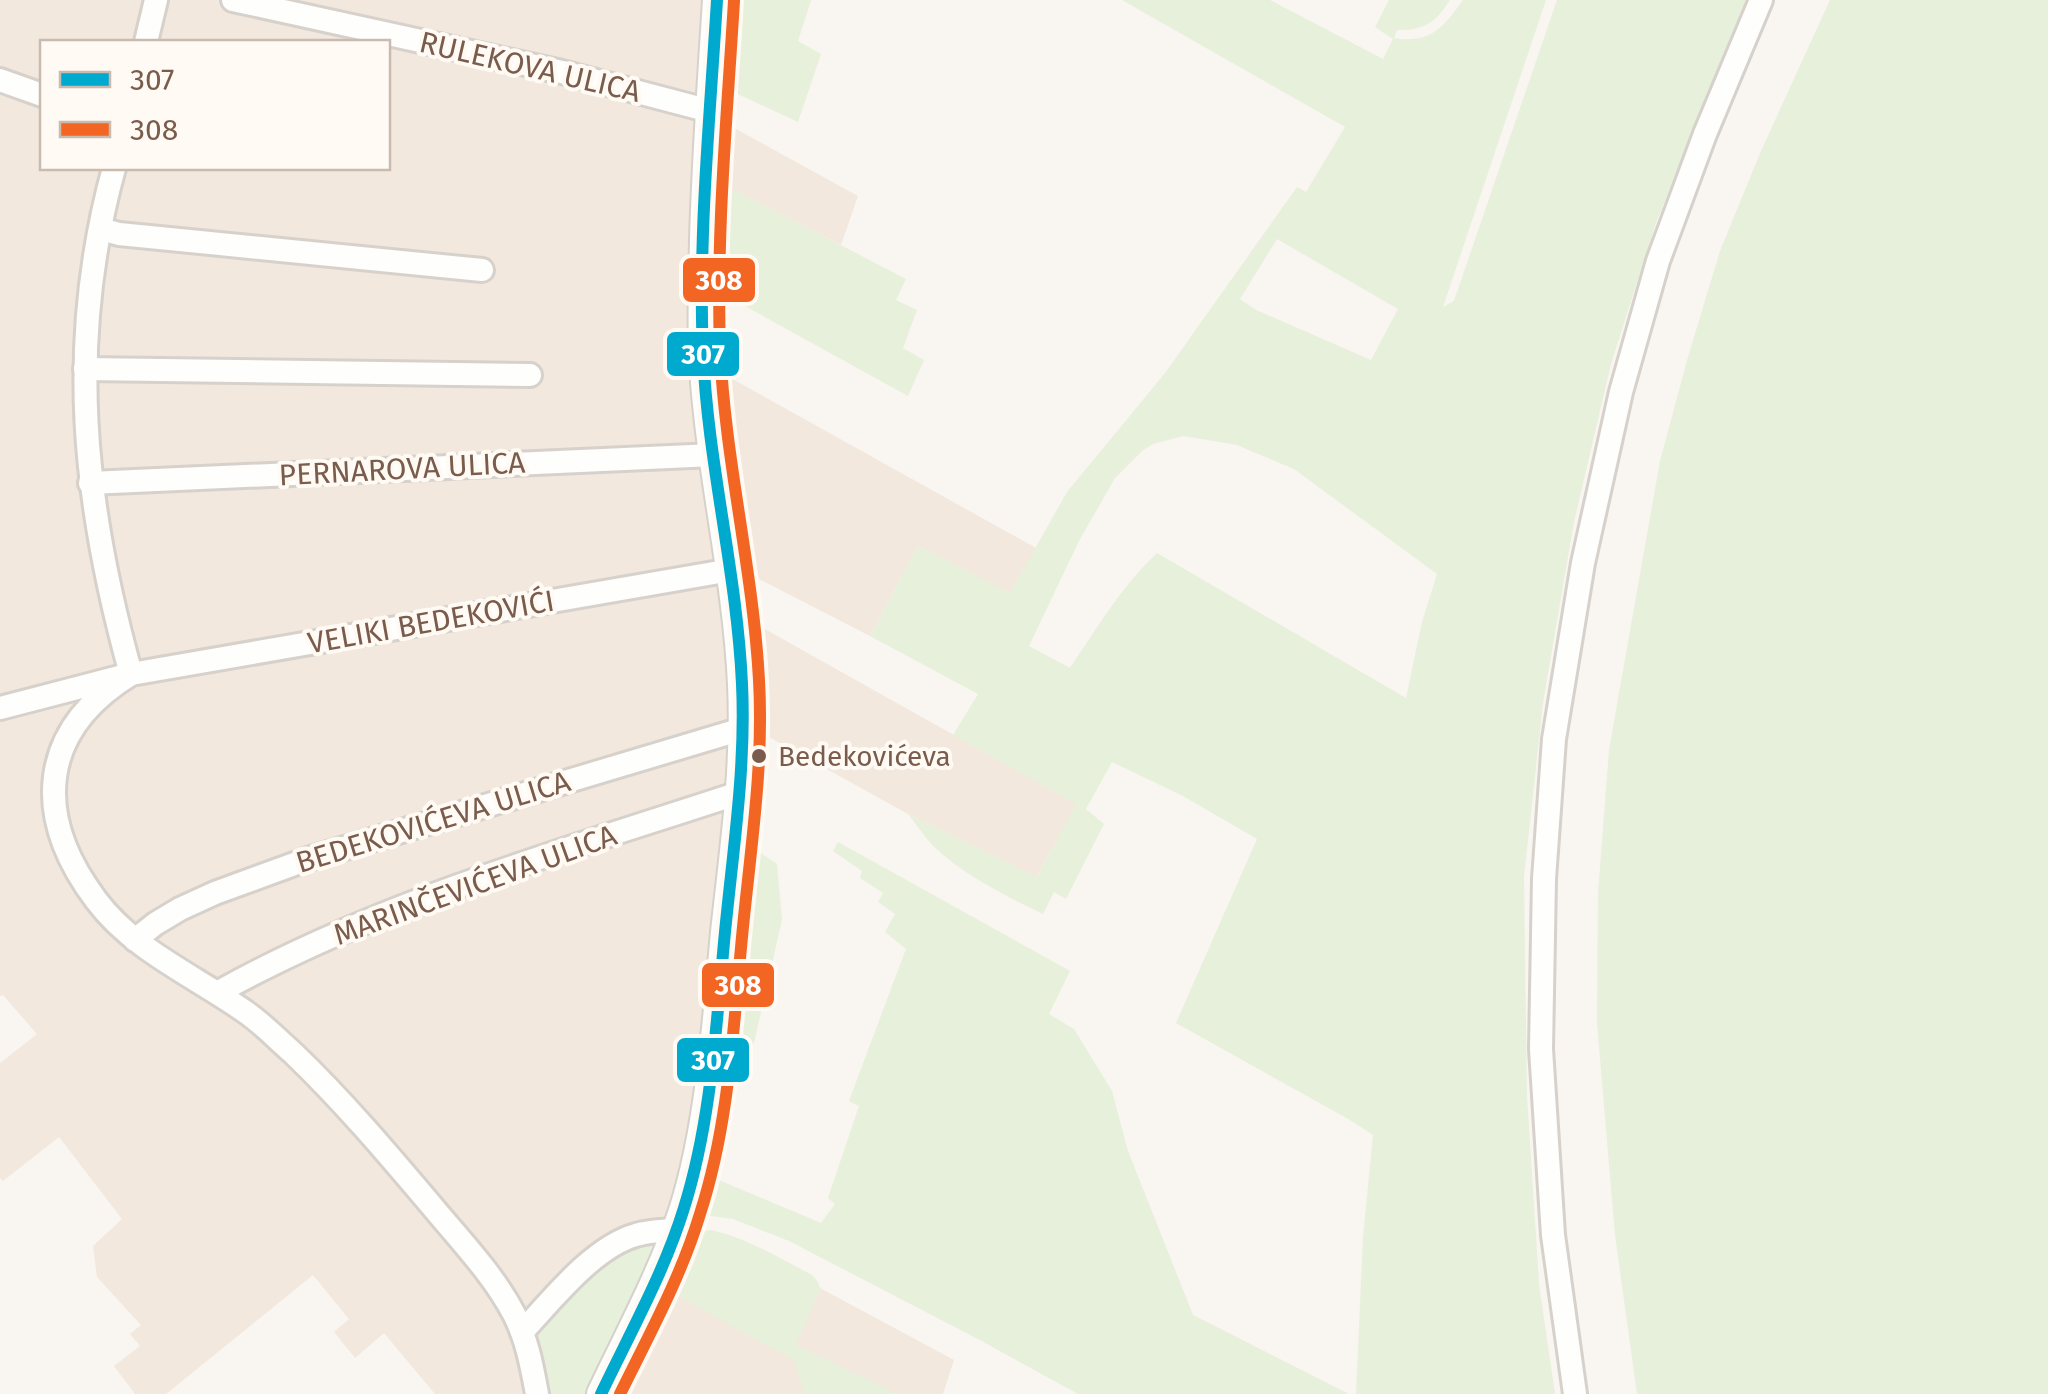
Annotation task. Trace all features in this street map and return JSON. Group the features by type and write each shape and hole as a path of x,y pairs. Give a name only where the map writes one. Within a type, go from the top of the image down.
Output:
{"street":[{"path":"146,40 156,0"},
{"name":"RULEKOVA ULICA","path":"234,0 562,72 710,111"},
{"path":"601,1394 676,1230 696,1158 708,1086 739,793 742,686 704,369 702,317 717,0"},
{"path":"1575,1394 1553,1234 1541,1048 1544,879 1554,739 1583,563 1621,392 1658,261 1705,134 1762,0"},
{"path":"0,80 40,94"},
{"path":"114,170 88,310 85,369 90,484 101,556 131,674 95,699 64,744 56,768 55,816 77,869 116,924 264,1027 351,1111 484,1269 503,1294 522,1332 537,1394"},
{"path":"100,229 482,270"},
{"path":"85,369 530,375"},
{"name":"PERNAROVA ULICA","path":"90,484 714,455"},
{"name":"VELIKI BEDEKOVIĆI","path":"0,708 131,674 731,570"},
{"name":"BEDEKOVIĆEVA ULICA","path":"135,940 180,909 308,859 742,729"},
{"name":"MARINČEVIĆEVA ULICA","path":"217,993 287,955 412,904 739,793"},
{"path":"522,1332 608,1248 639,1234 676,1230"}],"shaded area":[{"path":"0,0 735,0 727,124 858,196 841,245 721,184 716,290 718,371 1036,548 1010,594 918,546 870,636 757,578 763,628 1077,804 1036,878 908,814 769,737 712,1124 683,1237 796,1344 820,1288 954,1360 943,1394 435,1394 384,1333 355,1358 334,1332 349,1319 313,1275 166,1394 135,1394 114,1366 140,1346 130,1334 141,1325 97,1277 93,1246 122,1219 59,1137 3,1181 0,1178 0,1063 37,1034 0,996"}],"green space":[{"path":"735,0 811,0 798,41 821,54 798,122 729,90"},
{"path":"1122,0 1270,0 1383,59 1393,39 1375,27 1389,0 1450,0 1428,24 1397,30 1394,38 1417,39 1434,32 1463,0 1546,0 1443,307 1454,301 1557,0 1746,0 1656,223 1611,364 1574,522 1543,703 1524,877 1527,1096 1539,1284 1555,1394 1356,1394 1363,1237 1373,1135 1176,1023 1257,839 1183,796 1112,762 1086,809 1104,824 1066,899 1054,892 1043,914 999,892 945,857 908,814 1037,877 1076,804 953,735 978,694 870,636 918,546 1010,593 1067,492 1165,373 1297,187 1306,192 1345,127","holes":["1277,239 1398,309 1371,360 1256,310 1240,299","1183,436 1237,445 1294,469 1437,574 1406,698 1157,553 1121,594 1070,668 1029,646 1079,541 1115,478 1153,444"]},
{"path":"1830,0 2048,0 2048,1394 1637,1394 1615,1235 1597,1023 1598,894 1609,750 1660,461 1688,357 1720,251"},
{"path":"721,183 906,279 896,300 917,310 903,348 924,360 908,396 716,290"},
{"path":"838,842 1070,971 1049,1014 1074,1029 1112,1091 1128,1151 1193,1315 1349,1394 1078,1394 789,1241 733,1219 711,1216 696,1203 702,1173 821,1223 835,1204 828,1198 859,1106 849,1101 906,949 885,932 895,914 878,902 883,893 860,878 862,871 833,851"},
{"path":"753,848 777,864 782,920 754,1043 745,1052 723,1053"},
{"path":"711,1230 750,1243 812,1275 820,1288 796,1345 898,1394 804,1394 795,1361 664,1288 686,1239"},
{"path":"654,1242 655,1250 591,1394 548,1394 538,1342 541,1329 591,1270 630,1243"}],"transit line":[{"name":"307","path":"601,1394 667,1256 701,1140 712,1071 738,808 743,715 739,643 710,437 703,354 703,221 717,0"},
{"name":"308","path":"620,1394 684,1260 718,1146 729,1077 755,809 760,745 756,639 727,432 720,349 721,219 734,1"}],"place":[{"name":"Bedekovićeva","path":"759,756"}]}
